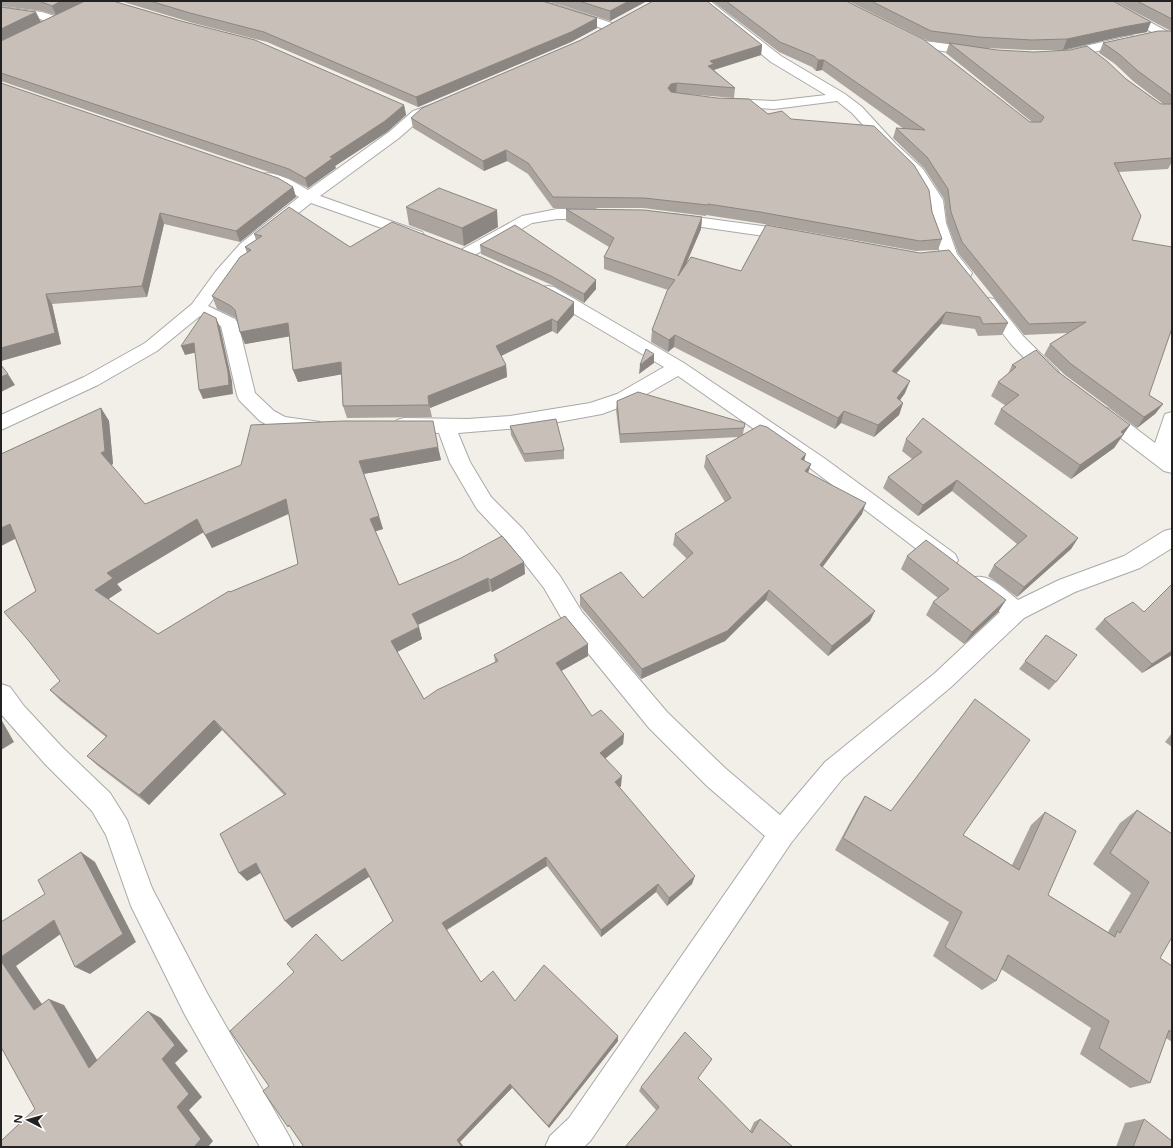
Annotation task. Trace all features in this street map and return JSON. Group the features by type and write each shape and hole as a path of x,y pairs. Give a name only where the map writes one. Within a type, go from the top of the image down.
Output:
{"street":[{"path":"523,1 557,9 611,27"},
{"path":"702,1 716,10 776,59 857,110 890,146 918,172 935,200 942,255 976,288 1017,340 1063,385"},
{"path":"1102,1 1167,34"},
{"path":"1,11 35,15 57,21"},
{"path":"43,27 70,14"},
{"path":"590,38 625,19"},
{"path":"1048,55 1086,51 1167,34"},
{"path":"911,38 925,45 944,60"},
{"path":"925,45 994,54"},
{"path":"1086,51 1099,61"},
{"path":"716,103 774,105 840,98"},
{"path":"1,423 91,381 152,347 198,308 222,275 246,247 309,197 394,135 418,114 447,102"},
{"path":"404,108 418,114"},
{"path":"249,171 287,184 309,197 429,240"},
{"path":"487,263 458,251 528,219 557,214 612,214"},
{"path":"658,217 758,229 803,237"},
{"path":"531,283 678,367 817,463 1016,611"},
{"path":"198,308 229,323 246,395 267,416 280,423 298,427 329,426"},
{"path":"386,425 446,426 497,423 554,417 607,406 647,387 678,367"},
{"path":"1093,406 1166,462 1172,419"},
{"path":"446,426 460,463 484,503 515,535 552,582 574,619 658,720 716,777 782,834"},
{"path":"561,1147 580,1129 782,834 834,770 943,680 1016,611 1066,586 1132,562 1172,537"},
{"path":"1,695 15,714 54,756 101,802 118,829 128,864 141,896 196,1004 278,1147"}],"building":[{"path":"39,1 61,1 52,6"},
{"path":"85,1 113,1 181,21 255,40 404,105 385,121 330,157 333,158 305,178 289,169 1,73 1,41"},
{"path":"150,1 542,1 597,18 571,32 416,97 264,32"},
{"path":"579,1 629,1 610,11"},
{"path":"653,1 707,1 762,45 710,61 714,64 708,66 735,88 677,83 671,84 668,88 671,92 717,98 749,99 768,114 782,111 791,119 874,126 914,165 929,190 932,212 942,239 920,241 708,204 644,198 553,197 528,163 506,150 483,161 411,118 422,108 581,40"},
{"path":"726,1 846,1 923,39 1030,122 1041,122 1044,117 949,43 997,50 1034,52 1070,50 1087,46 1108,62 1126,79 1161,104 1172,104 1172,158 1114,163 1141,216 1132,240 1172,247 1172,328 1149,395 1163,404 1144,417 1071,364 1050,344 1086,322 1029,324 962,242 951,212 948,189 927,157 896,128 925,130 824,60 818,60 814,56 780,42"},
{"path":"871,1 1113,1 1151,22 1067,39 1032,40 979,37 931,31"},
{"path":"1137,1 1172,1 1172,19"},
{"path":"1,7 36,12 1,29"},
{"path":"1158,31 1172,31 1172,96 1103,43"},
{"path":"1,83 278,178 293,187 236,231 160,213 142,286 46,294 55,333 1,348"},
{"path":"439,188 497,210 462,228 406,207"},
{"path":"289,207 350,247 392,222 481,257 538,283 574,302 557,322 552,319 496,346 506,365 428,396 429,405 343,406 341,362 293,370 288,323 240,332 235,310 231,306 212,296 240,257 251,250 245,247 262,236 254,234"},
{"path":"566,209 644,210 702,217 678,276 691,257 741,271 766,225 920,253 949,250 1008,323 983,324 980,317 946,312 892,371 910,381 897,398 903,403 878,425 844,411 838,418 675,335 669,340 652,330 667,291 675,280 604,257 614,238"},
{"path":"515,225 596,280 584,294 551,276 480,245"},
{"path":"204,312 216,318 228,372 229,385 199,390 194,343 181,346"},
{"path":"646,349 654,354 640,365"},
{"path":"1036,350 1057,371 1130,425 1121,432 1124,434 1080,465 1001,409 1019,395 998,382 1016,367 1012,365"},
{"path":"1,365 8,374 1,377"},
{"path":"638,392 745,423 744,428 620,434 617,401"},
{"path":"101,408 105,451 101,453 145,504 241,465 251,425 343,421 433,421 438,447 359,461 379,516 370,519 399,585 459,559 502,536 524,562 490,580 488,578 412,614 419,627 391,641 424,699 437,690 498,661 494,655 565,616 588,644 556,663 592,716 601,710 624,734 600,753 622,776 615,782 695,876 669,898 658,884 601,930 546,857 442,923 481,982 493,971 515,1001 544,965 618,1036 548,1126 510,1084 457,1140 462,1147 304,1147 263,1091 269,1086 230,1031 294,972 287,964 316,934 342,961 393,921 365,868 285,921 256,863 239,873 220,834 286,794 214,720 139,795 87,756 107,736 50,690 60,681 4,612 36,591 10,524 1,528 1,454","holes":["286,499 298,564 230,592 229,591 158,634 95,590 113,578 107,573 197,519 205,535"]},
{"path":"923,418 1078,538 1024,587 994,565 1027,536 957,480 923,505 888,477 922,452 906,439"},
{"path":"556,419 564,450 524,454 510,426"},
{"path":"760,425 767,427 806,454 801,459 811,464 805,471 866,503 820,565 875,611 832,646 769,590 727,631 642,669 580,595 621,572 643,598 693,553 675,534 731,498 706,456"},
{"path":"926,540 1006,600 972,632 933,602 949,589 907,556"},
{"path":"1172,584 1172,651 1152,664 1104,619 1133,602 1144,612"},
{"path":"1046,635 1077,655 1056,682 1025,661"},
{"path":"975,699 1030,740 963,835 1019,870 1045,812 1076,831 1048,895 1115,937 1117,931 1120,933 1149,882 1110,853 1137,810 1172,834 1172,937 1160,958 1172,966 1172,1029 1171,1032 1169,1030 1150,1083 1099,1048 1109,1021 1008,955 996,981 945,947 962,912 843,838 865,796 891,811"},
{"path":"81,852 123,934 75,967 54,920 1,957 1,922 45,894 38,880"},
{"path":"1,961 34,1010 49,999 89,1068 148,1011 175,1045 162,1059 189,1094 177,1107 201,1139 194,1147 1,1147 1,1141 35,1109 1,1047"},
{"path":"685,1032 712,1059 698,1078 752,1133 760,1119 793,1147 625,1147 659,1107 641,1087"},
{"path":"1144,1119 1172,1141 1172,1147 1133,1147"}]}
